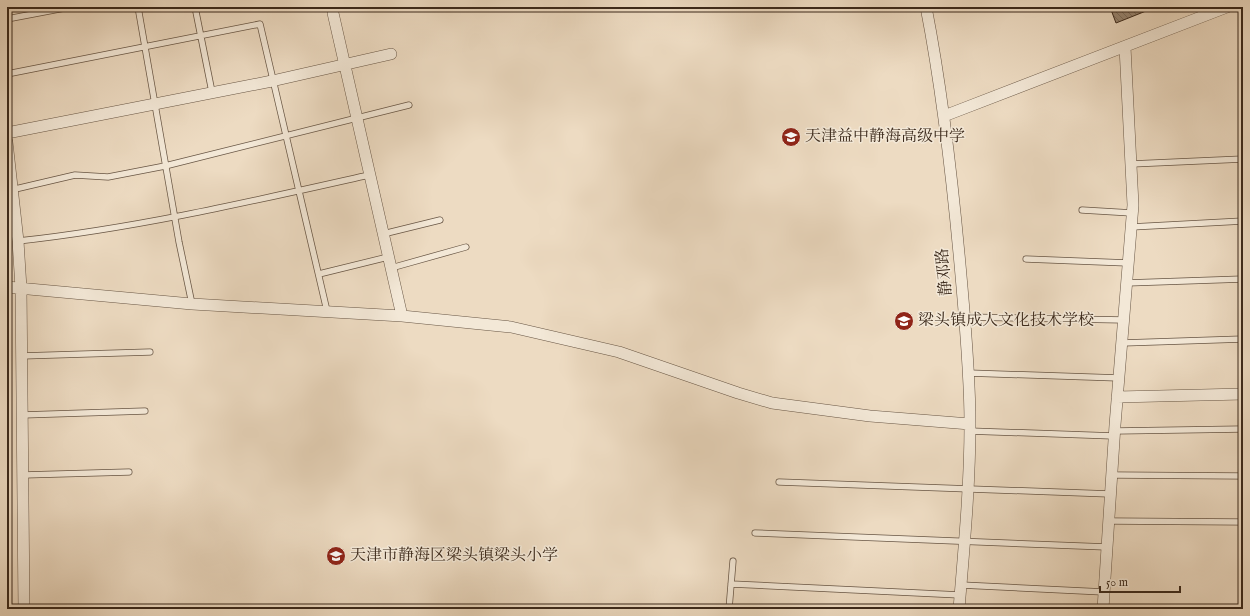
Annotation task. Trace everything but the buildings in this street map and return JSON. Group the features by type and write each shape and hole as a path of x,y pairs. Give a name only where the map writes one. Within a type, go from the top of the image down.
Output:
{"street":[{"name":"静邓路","path":"926,7 944,116 965,317 970,428 959,609"},
{"path":"944,116 1227,7"},
{"path":"333,13 402,316"},
{"path":"1103,609 1114,433 1132,213 1125,47"},
{"path":"7,133 272,81 391,54"},
{"path":"7,142 10,190 18,241 21,288 24,609"},
{"path":"7,287 192,304 402,316 511,327 618,352 772,403 970,428"},
{"path":"1117,397 1243,394"}],"lane":[{"path":"7,19 70,7"},
{"path":"138,7 165,166 192,304"},
{"path":"195,7 212,92"},
{"path":"7,74 260,24 272,81 327,311"},
{"path":"10,190 75,175 108,177 165,166 410,105"},
{"path":"1131,164 1243,159"},
{"path":"18,241 77,234 175,218 369,175"},
{"path":"1082,210 1132,213"},
{"path":"383,234 440,220"},
{"path":"1131,227 1243,221"},
{"path":"318,274 466,247"},
{"path":"1026,259 1128,263"},
{"path":"1126,283 1243,279"},
{"path":"965,317 1124,320"},
{"path":"1122,343 1243,339"},
{"path":"22,356 150,352"},
{"path":"968,373 1119,378"},
{"path":"22,415 145,411"},
{"path":"970,428 1114,433 1243,429"},
{"path":"23,475 129,472"},
{"path":"1112,475 1243,476"},
{"path":"779,482 1110,494"},
{"path":"1109,521 1243,522"},
{"path":"755,533 1107,547"},
{"path":"729,609 733,561"},
{"path":"731,584 1104,592"}],"place":[{"name":"天津益中静海高级中学","path":"791,137"},
{"name":"梁头镇成人文化技术学校","path":"904,321"},
{"name":"天津市静海区梁头镇梁头小学","path":"336,556"}]}
